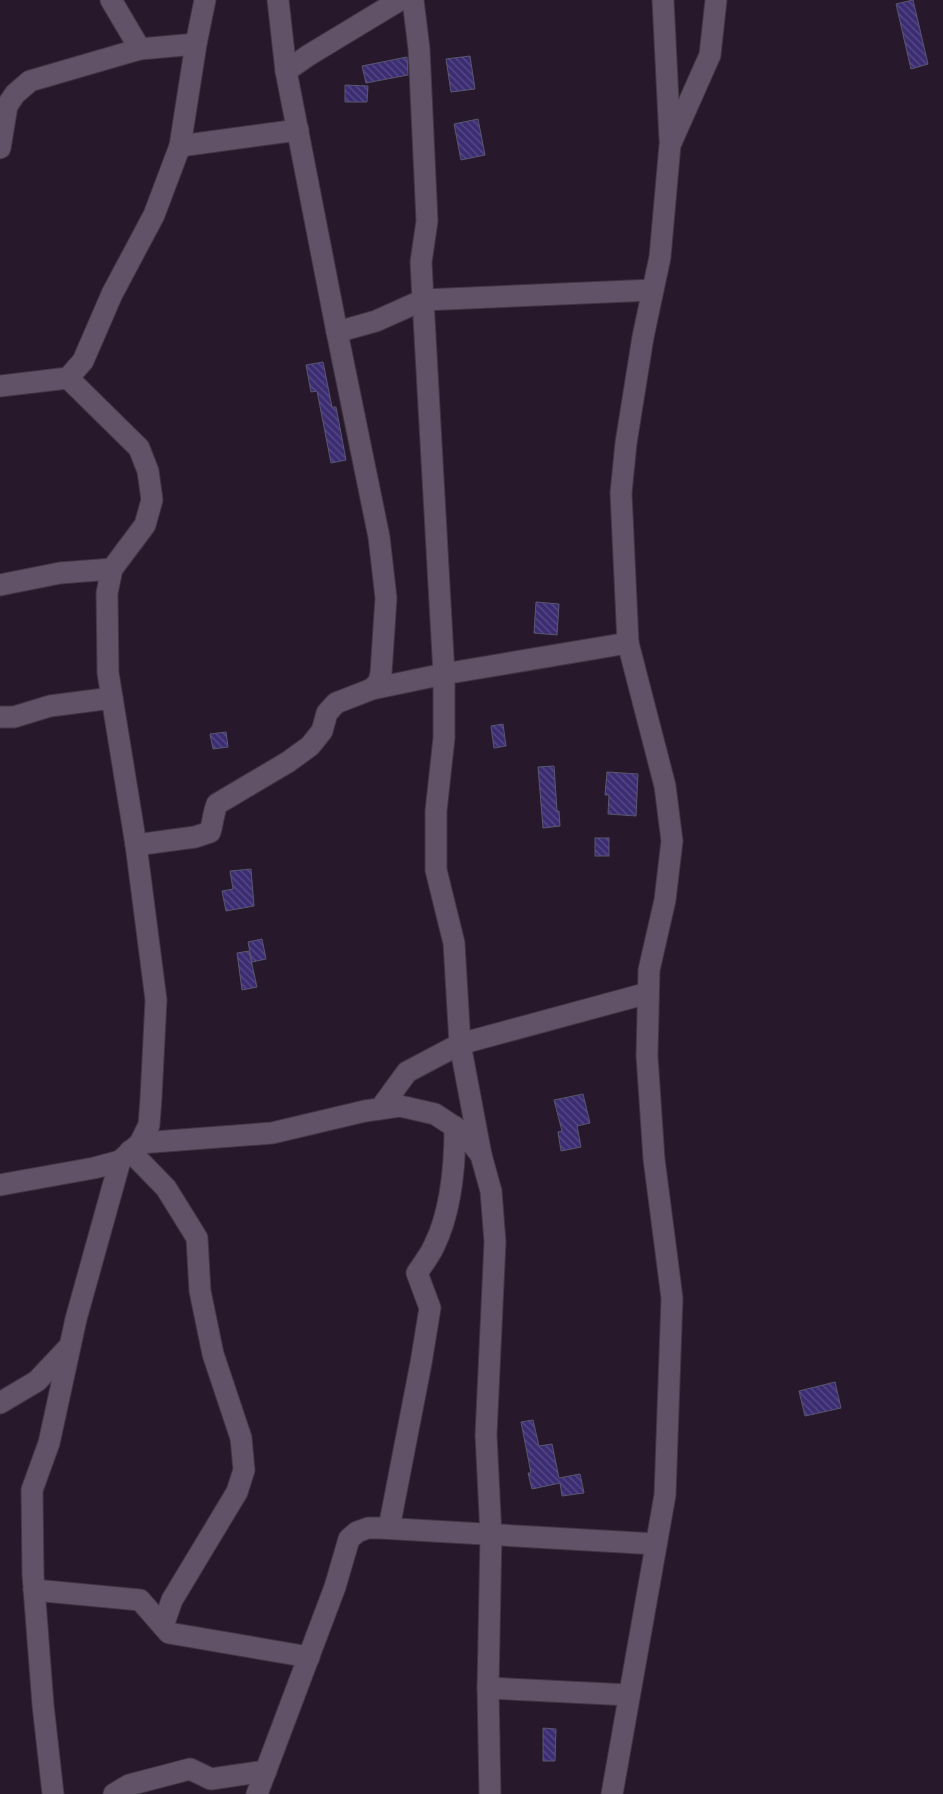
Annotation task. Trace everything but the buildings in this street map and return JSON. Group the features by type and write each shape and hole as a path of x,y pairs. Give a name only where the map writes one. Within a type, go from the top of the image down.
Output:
{"street":[{"path":"110,0 140,49"},
{"path":"0,386 68,378 83,360 112,294 154,215 180,146 205,0"},
{"path":"278,0 286,71 379,537 386,598 381,673 379,682 372,689"},
{"path":"286,71 400,0"},
{"path":"413,0 419,48 427,221 422,262 444,674 444,738 436,811 436,870 454,942 460,1044 481,1155 490,1191 495,1242 486,1435 491,1535 488,1688 490,1794"},
{"path":"612,1794 665,1495 672,1298 654,1159 647,1056 649,970 665,900 672,841 665,786 628,644 621,493 635,385 660,257 670,145 663,0"},
{"path":"670,145 710,55 716,0"},
{"path":"0,148 7,106 15,94 30,81 140,49 196,44"},
{"path":"180,146 298,130"},
{"path":"337,332 376,321 424,300 653,290"},
{"path":"53,1794 43,1705 34,1590 31,1528 32,1490 49,1443 76,1319 130,1152 149,1125 156,1000 136,845 108,673 107,593 112,569 145,525 152,500 148,471 140,448 68,378"},
{"path":"0,585 60,573 112,569"},
{"path":"136,845 195,837 210,832 217,804 288,762 310,746 322,731 327,713 336,703 372,689 444,674 628,644"},
{"path":"0,717 14,717 50,706 112,698"},
{"path":"380,1109 406,1072 460,1044 648,993"},
{"path":"0,1185 94,1168 130,1152 272,1133 400,1106 435,1114 464,1133 481,1155"},
{"path":"389,1528 430,1308 417,1272 434,1246 444,1220 455,1161 455,1127"},
{"path":"130,1152 166,1188 197,1238 200,1292 213,1354 241,1438 244,1470 237,1492 172,1600 163,1626"},
{"path":"0,1403 37,1381 70,1346"},
{"path":"257,1794 335,1587 349,1539 357,1532 368,1528 389,1528 656,1544"},
{"path":"34,1590 140,1600 169,1633 309,1657"},
{"path":"488,1688 629,1695"},
{"path":"114,1794 130,1785 190,1769 211,1779 266,1771"}]}
